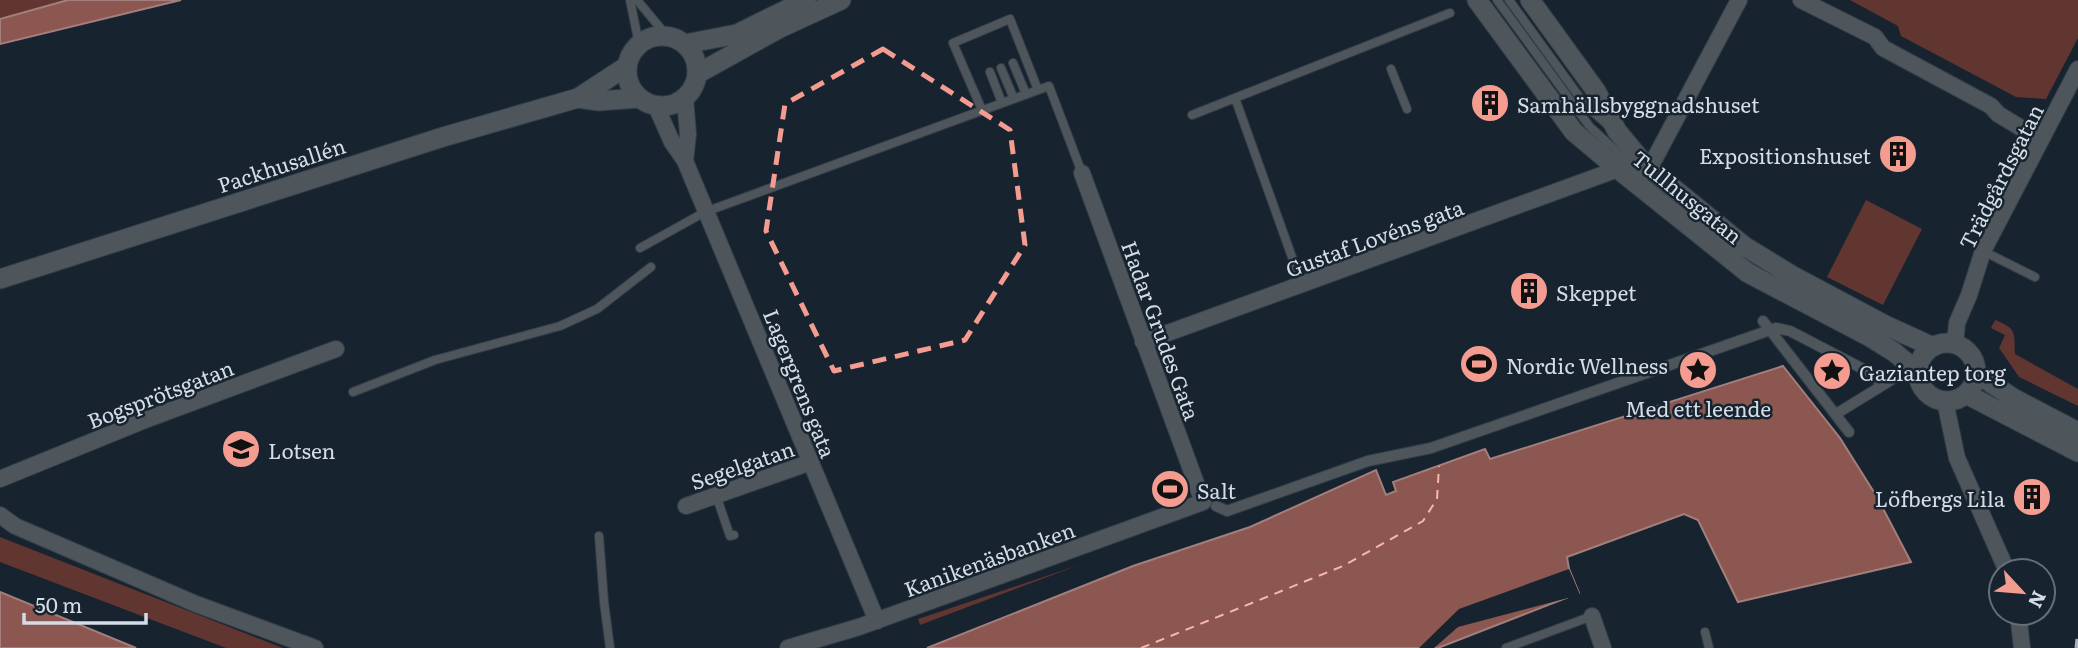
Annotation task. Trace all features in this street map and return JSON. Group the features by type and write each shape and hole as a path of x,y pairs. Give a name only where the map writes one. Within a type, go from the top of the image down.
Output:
{"street":[{"path":"676,40 693,53 696,83 685,98 677,103 648,102 629,84 627,66 633,50 639,44 657,36 676,40 737,34 806,0"},
{"path":"697,74 780,28 841,0"},
{"name":"Tullhusgatan","path":"1477,0 1574,132 1748,274 1870,337 1894,352 1909,373"},
{"name":"Tullhusgatan","path":"1530,0 1596,91 1617,131 1646,166 1752,251 1885,325 1933,347"},
{"path":"1646,166 1655,158 1739,0"},
{"path":"1801,0 1875,37 1883,48 1991,106 1998,114 2041,140"},
{"name":"Packhusallén","path":"0,279 443,137 578,98 627,66"},
{"name":"Trädgårdsgatan","path":"1955,344 1957,323 1983,251 2078,69"},
{"name":"Packhusallén","path":"578,98 648,102"},
{"name":"Lagergrens gata","path":"685,98 688,134 685,161"},
{"name":"Lagergrens gata","path":"648,102 685,161 877,621"},
{"name":"Gustaf Lovéns gata","path":"1143,342 1618,169"},
{"name":"Hadar Grudes Gata","path":"1082,173 1143,342 1209,504"},
{"path":"1209,504 1227,511 1368,461 1431,448 1767,325 1790,331 1869,372 1884,385"},
{"path":"1767,325 1849,432"},
{"path":"1836,414 1909,373 1933,347 1955,344 1968,352 1976,373 1966,394 1959,399 1945,401 1926,393 1909,373"},
{"name":"Bogsprötsgatan","path":"0,479 145,420 336,349"},
{"path":"1976,373 2013,398 2078,432"},
{"path":"1966,394 2078,452"},
{"path":"1945,401 1957,458 2001,557"},
{"name":"Segelgatan","path":"686,506 811,462"},
{"name":"Kanikenäsbanken","path":"788,648 877,621 1209,504"},
{"path":"0,515 15,526 153,586 315,648"},
{"path":"1592,616 1603,648"},
{"path":"2020,627 2022,648"}],"lane":[{"path":"630,0 639,44"},
{"path":"637,0 676,40"},
{"path":"1497,0 1590,127 1678,205 1686,215 1687,223"},
{"path":"1509,0 1586,106 1597,118 1617,131"},
{"path":"1192,115 1450,13"},
{"path":"982,110 953,43 997,27 1010,19 1038,90"},
{"path":"1013,63 1026,94"},
{"path":"1001,68 1014,99"},
{"path":"1391,69 1407,109"},
{"path":"990,72 1002,103"},
{"path":"640,248 705,212 1049,86 1082,173"},
{"path":"1235,98 1303,285"},
{"path":"1983,251 2035,277"},
{"path":"353,392 435,360 560,326 597,309 651,267"},
{"path":"1966,394 2014,409 2078,443"},
{"path":"716,495 730,536 734,535"},
{"path":"599,536 610,648"},
{"path":"1506,648 1592,616"},
{"path":"1705,632 1709,648"}],"highlighted area":[{"path":"883,49 1010,130 1025,245 965,340 834,371 766,231 785,104"}],"shaded area":[{"path":"0,0 68,0 0,19"},
{"path":"68,0 181,0 0,44 0,19"},
{"path":"1850,0 2078,0 2078,38 2046,99 2016,97 1901,36 1898,26"},
{"path":"1866,200 1922,229 1883,305 1827,277"},
{"path":"1995,320 2013,332 2015,354 2078,389 2078,406 2019,377 1999,348 2005,335 1991,328"},
{"path":"1783,366 1840,438 1877,497 1911,562 1738,602 1698,520 1684,514 1567,557 1579,593 1438,648 927,648 1133,566 1250,527 1376,470 1386,495 1396,491 1393,482 1485,449 1490,459"},
{"path":"0,537 283,648 226,648 0,562"},
{"path":"1079,565 920,625 918,619"},
{"path":"0,592 136,648 0,648"}],"pier":[{"path":"1569,569 1581,597 1570,601 1568,598 1458,627 1434,648 1419,648 1459,609"}],"ferry route":[{"path":"1141,648 1343,566 1423,521 1437,499 1439,466"}],"railway":[{"path":"2077,648 2078,639"}],"place":[{"name":"Samhällsbyggnadshuset","path":"1490,103"},
{"name":"Expositionshuset","path":"1898,154"},
{"name":"Skeppet","path":"1529,291"},
{"name":"Nordic Wellness","path":"1479,364"},
{"name":"Med ett leende","path":"1698,370"},
{"name":"Gaziantep torg","path":"1832,371"},
{"name":"Lotsen","path":"241,449"},
{"name":"Salt","path":"1170,489"},
{"name":"Löfbergs Lila","path":"2032,497"}]}
